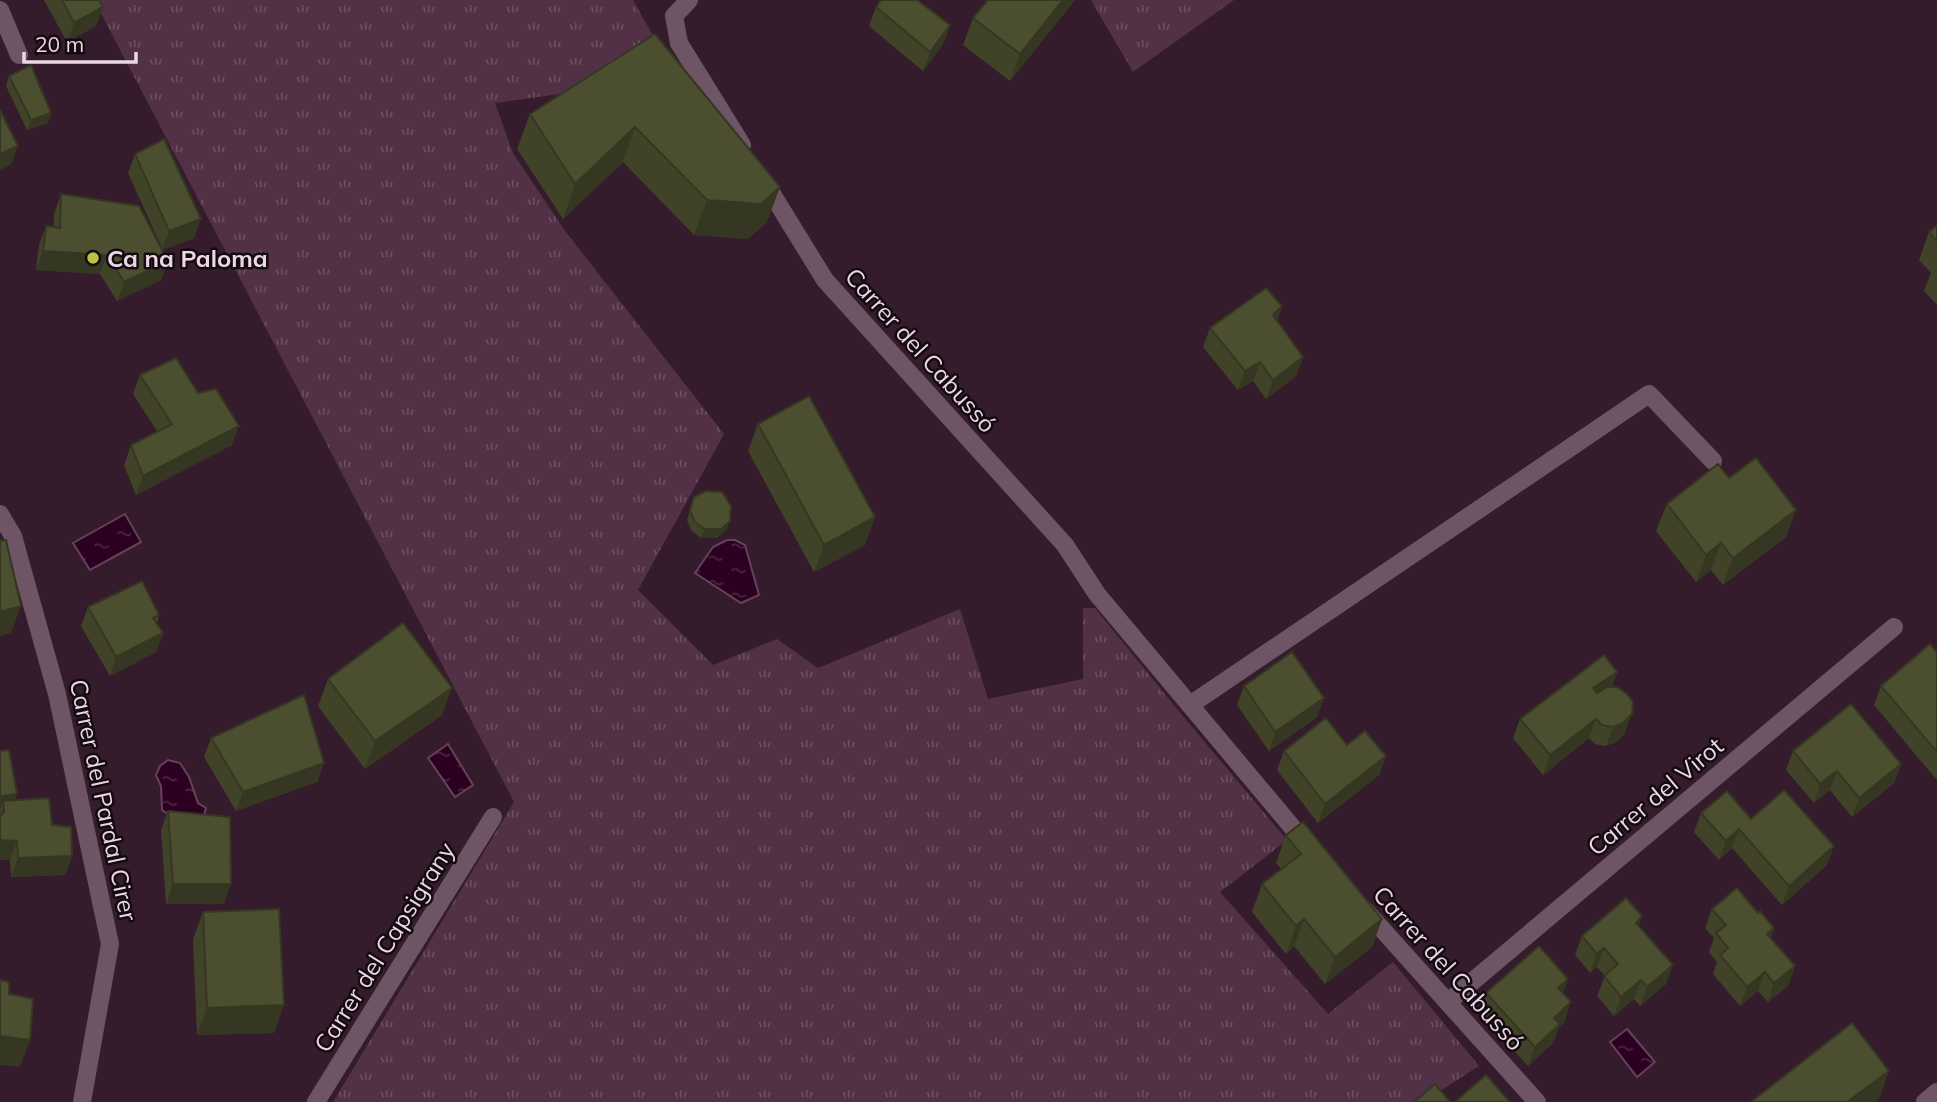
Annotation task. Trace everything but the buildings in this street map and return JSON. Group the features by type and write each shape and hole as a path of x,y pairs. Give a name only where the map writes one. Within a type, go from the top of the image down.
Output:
{"street":[{"name":"Carrer del Cabussó","path":"689,0 674,16 680,43 825,280 1065,545 1097,594 1322,862"},
{"path":"0,10 19,55"},
{"path":"1190,705 1649,394 1713,461"},
{"name":"Carrer del Pardal Cirer","path":"0,514 13,536 57,694 110,944 82,1102"},
{"name":"Carrer del Virot","path":"1448,1002 1894,627"},
{"name":"Carrer del Capsigrany","path":"316,1102 493,817"},
{"name":"Carrer del Cabussó","path":"1349,892 1537,1102"},
{"path":"1924,1102 1937,1092"}],"green space":[{"path":"94,0 633,0 656,41 566,93 495,103 513,153 565,231 724,434 638,590 713,665 777,639 818,668 960,609 988,699 1083,679 1083,608 1095,608 1287,840 1220,892 1328,1014 1393,962 1479,1066 1423,1102 333,1102 514,802"},
{"path":"1091,0 1234,0 1133,72"}],"water":[{"path":"125,514 141,542 90,570 73,543"},
{"path":"727,540 735,540 745,545 759,595 741,603 695,573 713,547"},
{"path":"448,744 473,785 455,797 428,758"},
{"path":"168,760 180,763 189,777 198,803 206,808 204,815 174,818 162,810 161,786 156,775 160,766"},
{"path":"1627,1029 1655,1062 1637,1077 1610,1042"}],"place":[{"name":"Ca na Paloma","path":"93,258"}]}
